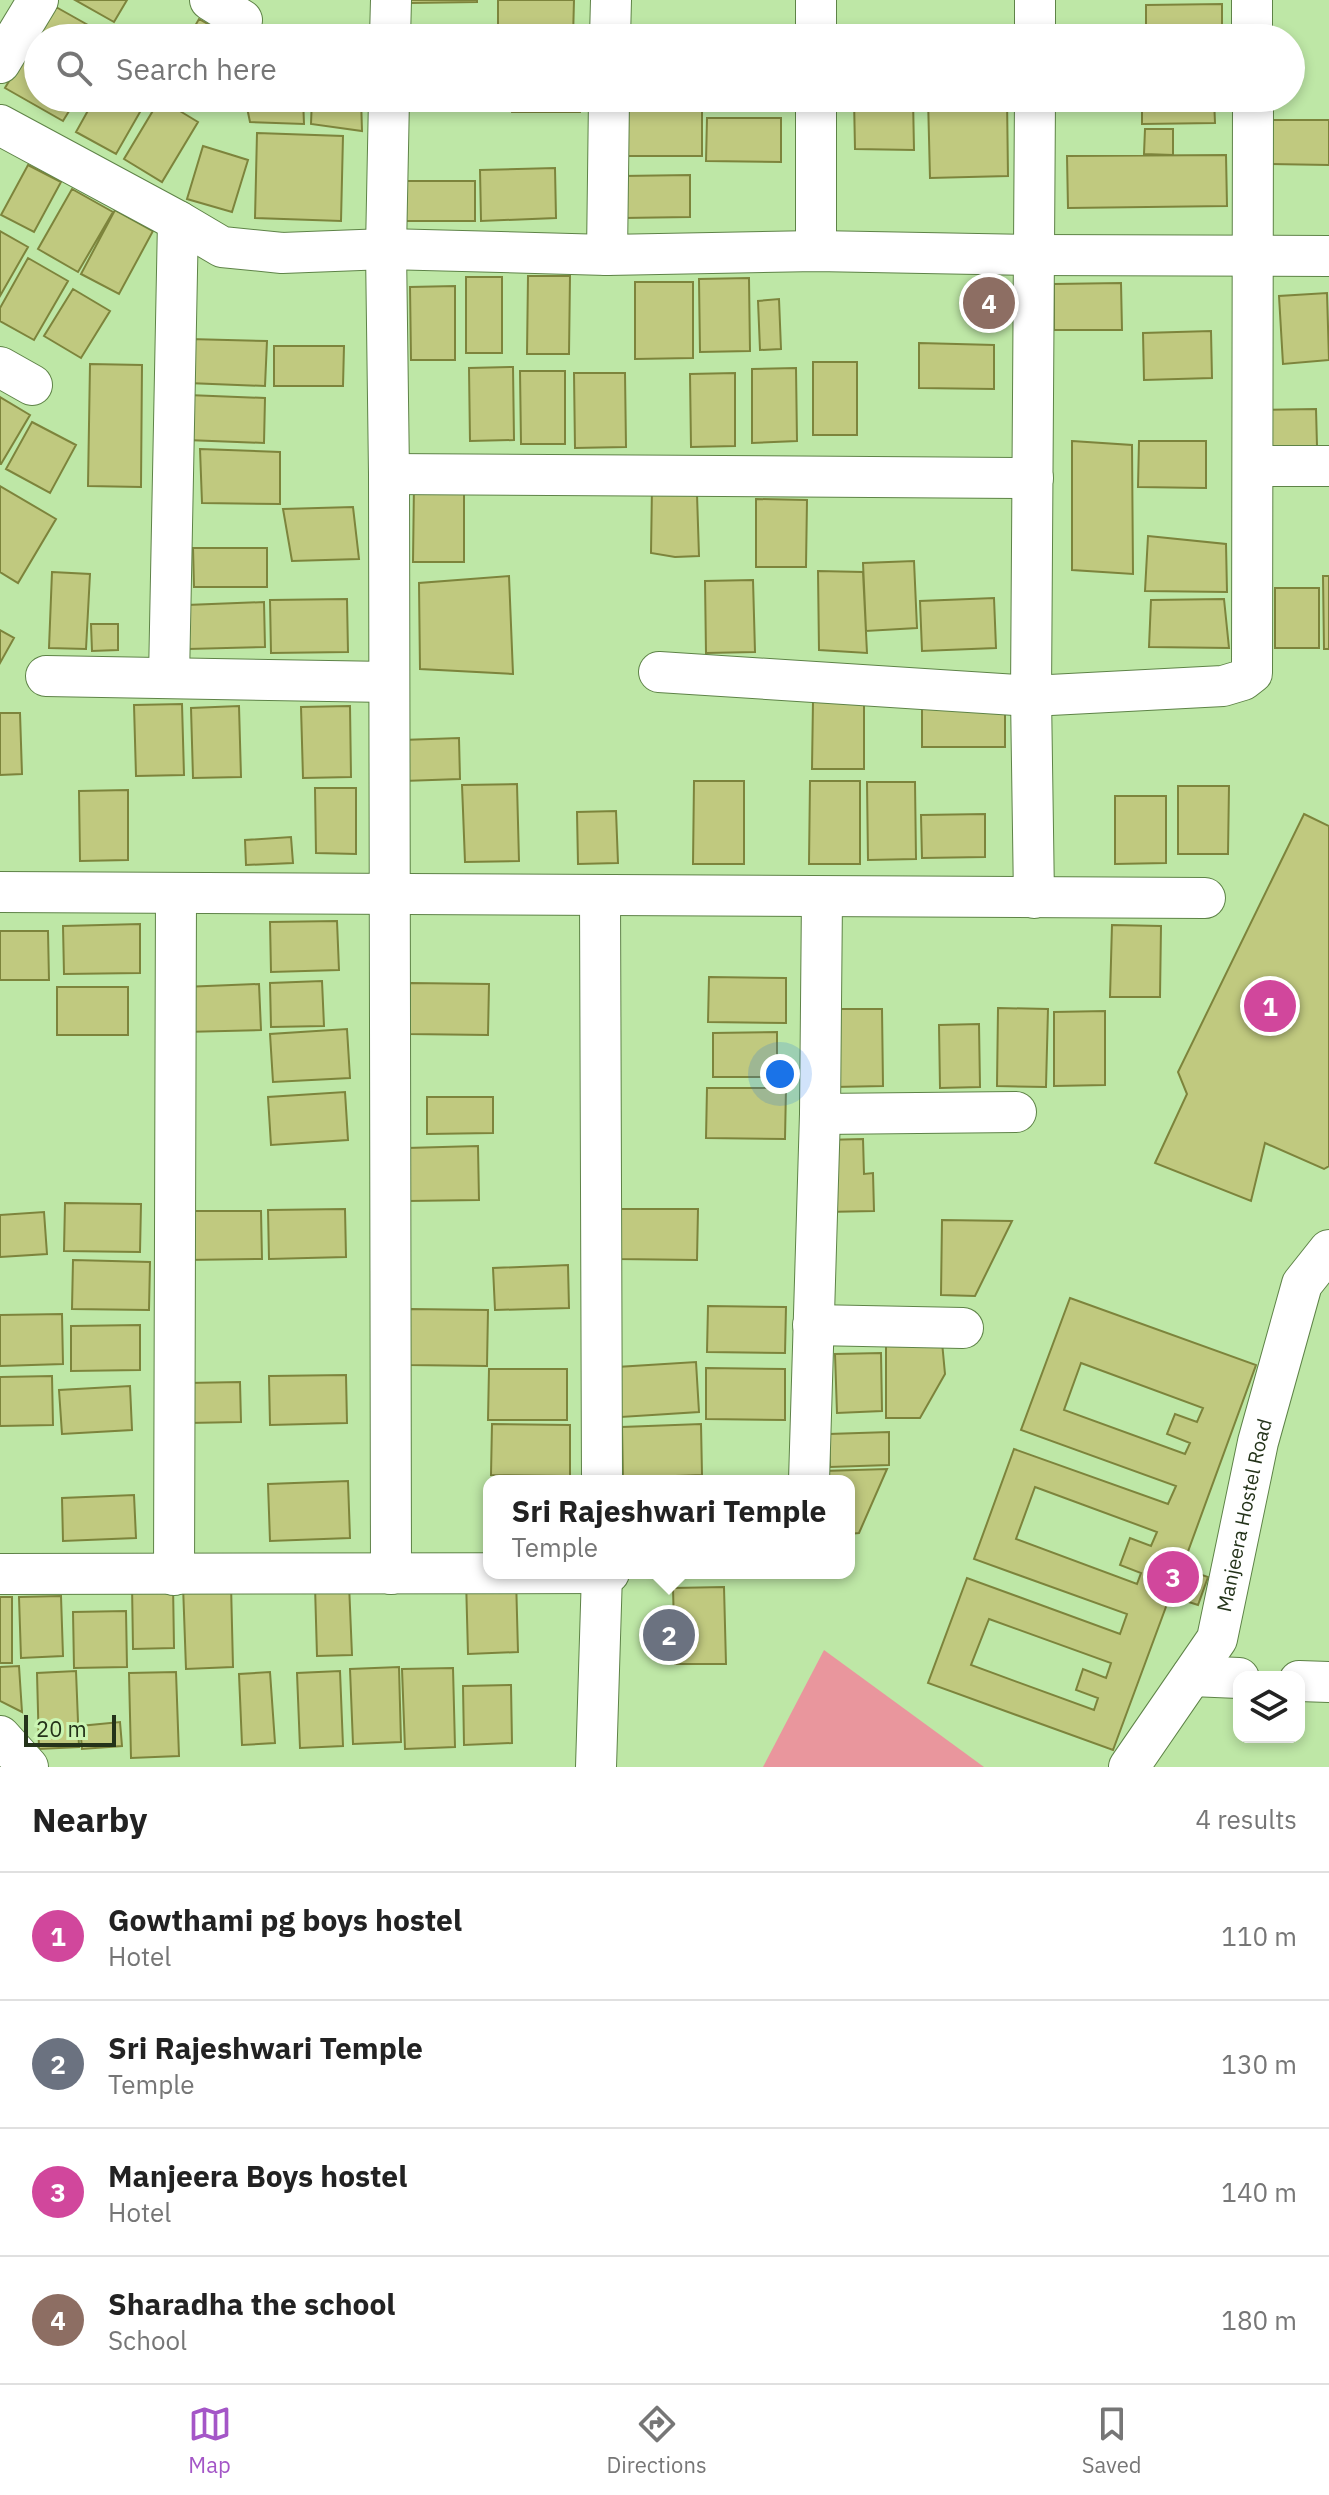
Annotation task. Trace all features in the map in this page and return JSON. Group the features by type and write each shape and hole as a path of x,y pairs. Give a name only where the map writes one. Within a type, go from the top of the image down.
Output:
{"street":[{"path":"0,63 38,0"},
{"path":"390,24 391,0"},
{"path":"610,24 611,0"},
{"path":"816,0 816,24"},
{"path":"1035,0 1035,24"},
{"path":"1252,0 1252,24"},
{"path":"389,112 386,249 391,1574"},
{"path":"607,255 609,112"},
{"path":"816,112 816,251"},
{"path":"1034,898 1031,696 1035,112"},
{"path":"659,672 1031,696 1223,686 1243,680 1252,673 1253,112"},
{"path":"0,125 222,247 282,253 386,249 607,255 816,251 1329,256"},
{"path":"169,678 178,221"},
{"path":"1253,466 1329,466"},
{"path":"389,474 1033,478"},
{"path":"46,676 388,682"},
{"path":"0,892 1205,898"},
{"path":"174,1575 176,893"},
{"path":"600,896 602,1475"},
{"path":"809,1475 820,1114 822,897"},
{"path":"820,1114 1016,1112"},
{"name":"Manjeera Hostel Road","path":"1129,1767 1217,1639 1258,1442 1302,1284 1329,1250"},
{"path":"813,1325 963,1328"},
{"path":"0,1574 483,1574"},
{"path":"596,1767 602,1579"},
{"path":"1192,1676 1233,1678"},
{"path":"1305,1681 1329,1682"},
{"path":"0,1736 28,1767"}],"shaded area":[{"path":"824,1650 984,1767 763,1767"}],"building":[{"path":"75,0 127,0 114,22"},
{"path":"411,0 477,0 477,2 411,3"},
{"path":"498,0 574,0 573,24 498,24"},
{"path":"1222,4 1222,24 1146,24 1146,5"},
{"path":"56,7 86,24 46,24"},
{"path":"24,56 24,99 5,88"},
{"path":"47,112 68,112 63,121"},
{"path":"87,112 140,112 116,154 76,132"},
{"path":"152,112 181,112 198,122 162,182 124,159"},
{"path":"248,112 304,112 304,124 250,122"},
{"path":"311,112 361,112 362,131 311,124"},
{"path":"626,112 702,112 702,156 626,156"},
{"path":"854,112 913,112 914,150 855,149"},
{"path":"928,112 1007,112 1008,176 930,178"},
{"path":"1142,112 1215,112 1215,123 1142,124"},
{"path":"707,118 781,118 781,162 706,161"},
{"path":"1268,120 1329,120 1329,165 1268,164"},
{"path":"1145,129 1173,129 1173,155 1144,154"},
{"path":"257,133 343,136 341,221 255,218"},
{"path":"203,146 248,160 232,212 187,199"},
{"path":"1226,155 1227,206 1068,208 1067,156"},
{"path":"28,165 61,182 34,232 1,215"},
{"path":"555,168 556,218 481,221 480,170"},
{"path":"690,175 690,217 623,218 622,176"},
{"path":"406,181 475,181 475,221 406,221"},
{"path":"72,189 113,212 78,272 38,249"},
{"path":"115,210 153,231 119,294 81,274"},
{"path":"0,231 28,247 0,296"},
{"path":"28,258 68,281 34,340 0,321 0,308"},
{"path":"528,276 570,276 569,354 527,354"},
{"path":"466,277 502,277 502,353 466,353"},
{"path":"749,278 750,351 700,352 699,279"},
{"path":"635,282 693,282 693,358 635,359"},
{"path":"1121,283 1122,330 1054,330 1054,284"},
{"path":"455,286 455,360 411,360 410,287"},
{"path":"73,289 110,311 81,358 44,336"},
{"path":"1327,293 1329,360 1283,364 1279,296"},
{"path":"779,299 781,349 760,350 758,301"},
{"path":"1211,331 1212,378 1144,380 1143,333"},
{"path":"189,339 267,341 265,386 188,383"},
{"path":"919,343 994,345 994,389 919,388"},
{"path":"274,346 344,346 343,386 274,386"},
{"path":"813,362 857,362 857,435 813,435"},
{"path":"90,364 142,365 141,487 88,486"},
{"path":"513,367 514,440 470,441 469,368"},
{"path":"796,368 797,441 752,443 752,369"},
{"path":"520,371 565,371 565,444 521,444"},
{"path":"574,373 625,373 626,447 575,448"},
{"path":"735,373 735,446 691,447 690,374"},
{"path":"188,395 265,398 264,443 187,440"},
{"path":"0,397 30,415 1,464 0,464"},
{"path":"1316,409 1317,446 1263,446 1263,410"},
{"path":"32,422 76,445 50,493 6,469"},
{"path":"1072,441 1132,445 1133,574 1072,570"},
{"path":"1139,441 1206,441 1206,488 1138,487"},
{"path":"200,449 280,452 280,504 202,503"},
{"path":"414,483 464,483 464,562 413,562"},
{"path":"0,486 56,519 18,583 0,572"},
{"path":"652,487 697,494 699,556 675,557 651,553"},
{"path":"756,499 807,500 806,567 756,567"},
{"path":"353,507 359,559 292,561 283,509"},
{"path":"1148,536 1226,544 1227,592 1145,591"},
{"path":"193,548 267,548 267,587 194,587"},
{"path":"914,561 917,628 866,631 863,563"},
{"path":"818,571 863,572 867,653 819,650"},
{"path":"52,572 90,574 86,649 49,648"},
{"path":"509,576 513,674 420,669 419,583"},
{"path":"1323,576 1329,576 1329,649 1324,649"},
{"path":"753,580 755,652 706,653 705,581"},
{"path":"1275,588 1319,588 1319,648 1275,648"},
{"path":"994,598 996,648 922,651 920,601"},
{"path":"347,599 348,652 271,653 270,600"},
{"path":"1224,599 1229,648 1149,647 1151,600"},
{"path":"264,602 265,647 188,649 187,605"},
{"path":"91,624 118,624 118,650 92,651"},
{"path":"0,630 14,638 0,663"},
{"path":"1005,700 1005,747 922,747 922,701"},
{"path":"813,701 864,701 864,769 812,769"},
{"path":"182,704 184,775 136,776 134,705"},
{"path":"239,706 241,777 193,778 191,708"},
{"path":"350,706 351,777 303,778 301,707"},
{"path":"0,713 20,713 22,774 0,775"},
{"path":"459,738 460,779 404,781 402,740"},
{"path":"694,781 744,781 744,864 693,864"},
{"path":"810,781 860,781 860,864 809,864"},
{"path":"867,782 915,782 916,859 868,860"},
{"path":"517,784 519,861 465,862 462,785"},
{"path":"1178,786 1229,786 1228,854 1178,854"},
{"path":"315,788 356,788 356,854 316,853"},
{"path":"128,790 128,860 80,861 79,791"},
{"path":"1115,796 1166,796 1166,863 1115,864"},
{"path":"616,811 618,863 578,864 577,812"},
{"path":"985,814 985,857 922,858 921,815"},
{"path":"1304,814 1329,826 1329,1166 1324,1169 1265,1143 1251,1201 1155,1163 1187,1094 1178,1072"},
{"path":"291,837 293,863 246,865 245,840"},
{"path":"337,921 339,970 271,972 270,922"},
{"path":"140,924 140,973 64,974 63,926"},
{"path":"1112,925 1161,926 1160,997 1110,997"},
{"path":"0,931 48,931 49,980 0,980"},
{"path":"709,977 786,978 786,1023 708,1022"},
{"path":"322,981 324,1026 271,1027 270,983"},
{"path":"410,983 489,984 488,1035 409,1034"},
{"path":"259,984 261,1030 184,1032 183,987"},
{"path":"57,987 128,987 128,1035 57,1035"},
{"path":"998,1008 1048,1009 1046,1087 997,1086"},
{"path":"832,1009 882,1009 883,1086 834,1087"},
{"path":"1105,1011 1105,1085 1054,1086 1054,1012"},
{"path":"979,1024 980,1087 940,1088 939,1025"},
{"path":"347,1029 350,1078 273,1082 270,1034"},
{"path":"777,1032 777,1077 713,1077 713,1033"},
{"path":"707,1088 786,1088 785,1139 706,1138"},
{"path":"345,1092 348,1140 271,1145 268,1097"},
{"path":"427,1097 493,1097 493,1133 427,1134"},
{"path":"863,1139 864,1174 873,1173 874,1211 825,1212 824,1140"},
{"path":"478,1146 479,1200 408,1201 407,1148"},
{"path":"65,1203 141,1204 140,1252 64,1251"},
{"path":"345,1209 346,1257 269,1259 268,1210"},
{"path":"619,1209 698,1209 697,1260 618,1259"},
{"path":"184,1211 261,1211 262,1259 184,1260"},
{"path":"44,1212 47,1254 0,1257 0,1215"},
{"path":"942,1220 1012,1221 975,1296 941,1295"},
{"path":"73,1260 150,1262 149,1310 72,1309"},
{"path":"568,1265 569,1308 495,1310 493,1268"},
{"path":"1070,1298 1256,1365 1182,1568 1208,1577 1198,1605 1170,1596 1113,1750 928,1683 967,1578 1120,1634 1127,1614 974,1559 1014,1449 1168,1504 1176,1486 1021,1430","holes":["1081,1363 1203,1408 1197,1422 1175,1414 1167,1434 1190,1443 1185,1454 1064,1410","1035,1487 1157,1532 1151,1546 1130,1538 1120,1565 1141,1573 1137,1584 1016,1539","989,1619 1111,1663 1106,1678 1083,1669 1076,1690 1098,1698 1094,1710 971,1665"]},
{"path":"708,1306 786,1307 785,1353 707,1352"},
{"path":"410,1309 488,1310 487,1366 408,1365"},
{"path":"62,1314 63,1364 0,1366 0,1315"},
{"path":"140,1325 140,1370 71,1371 71,1326"},
{"path":"886,1342 942,1342 945,1374 920,1418 886,1418"},
{"path":"881,1353 882,1411 837,1413 835,1354"},
{"path":"696,1362 699,1412 621,1417 617,1367"},
{"path":"706,1368 785,1369 785,1420 706,1419"},
{"path":"489,1369 567,1369 567,1420 488,1420"},
{"path":"346,1375 347,1423 270,1425 269,1376"},
{"path":"52,1376 53,1425 0,1426 0,1377"},
{"path":"240,1382 241,1422 188,1423 187,1383"},
{"path":"130,1386 132,1430 62,1434 59,1390"},
{"path":"492,1424 570,1425 570,1475 491,1475"},
{"path":"701,1424 702,1475 623,1475 622,1427"},
{"path":"889,1432 889,1465 830,1467 829,1434"},
{"path":"887,1469 859,1533 855,1533 855,1475 823,1475 823,1471"},
{"path":"348,1481 350,1538 270,1541 268,1484"},
{"path":"134,1495 136,1538 63,1541 62,1498"},
{"path":"466,1579 516,1579 518,1652 468,1654"},
{"path":"173,1583 174,1648 133,1649 132,1584"},
{"path":"231,1584 233,1667 186,1669 183,1585"},
{"path":"349,1584 352,1655 317,1656 315,1586"},
{"path":"724,1587 726,1664 675,1664 673,1588"},
{"path":"61,1596 63,1656 21,1658 19,1597"},
{"path":"0,1597 12,1597 12,1663 0,1663"},
{"path":"126,1611 127,1667 74,1668 73,1612"},
{"path":"19,1666 22,1712 0,1701 0,1667"},
{"path":"399,1667 401,1742 353,1744 350,1669"},
{"path":"453,1668 455,1747 405,1749 402,1669"},
{"path":"76,1671 79,1747 39,1749 37,1673"},
{"path":"340,1671 343,1746 300,1748 297,1673"},
{"path":"176,1672 179,1756 131,1758 129,1673"},
{"path":"270,1672 275,1743 242,1745 239,1674"},
{"path":"511,1685 512,1743 464,1745 463,1686"},
{"path":"120,1722 122,1746 82,1749 80,1726"}],"place":[{"name":"Sharadha the school","path":"989,303"},
{"name":"Gowthami pg boys hostel","path":"1270,1006"},
{"name":"Manjeera Boys hostel","path":"1173,1577"},
{"name":"Sri Rajeshwari Temple","path":"669,1635"}]}
